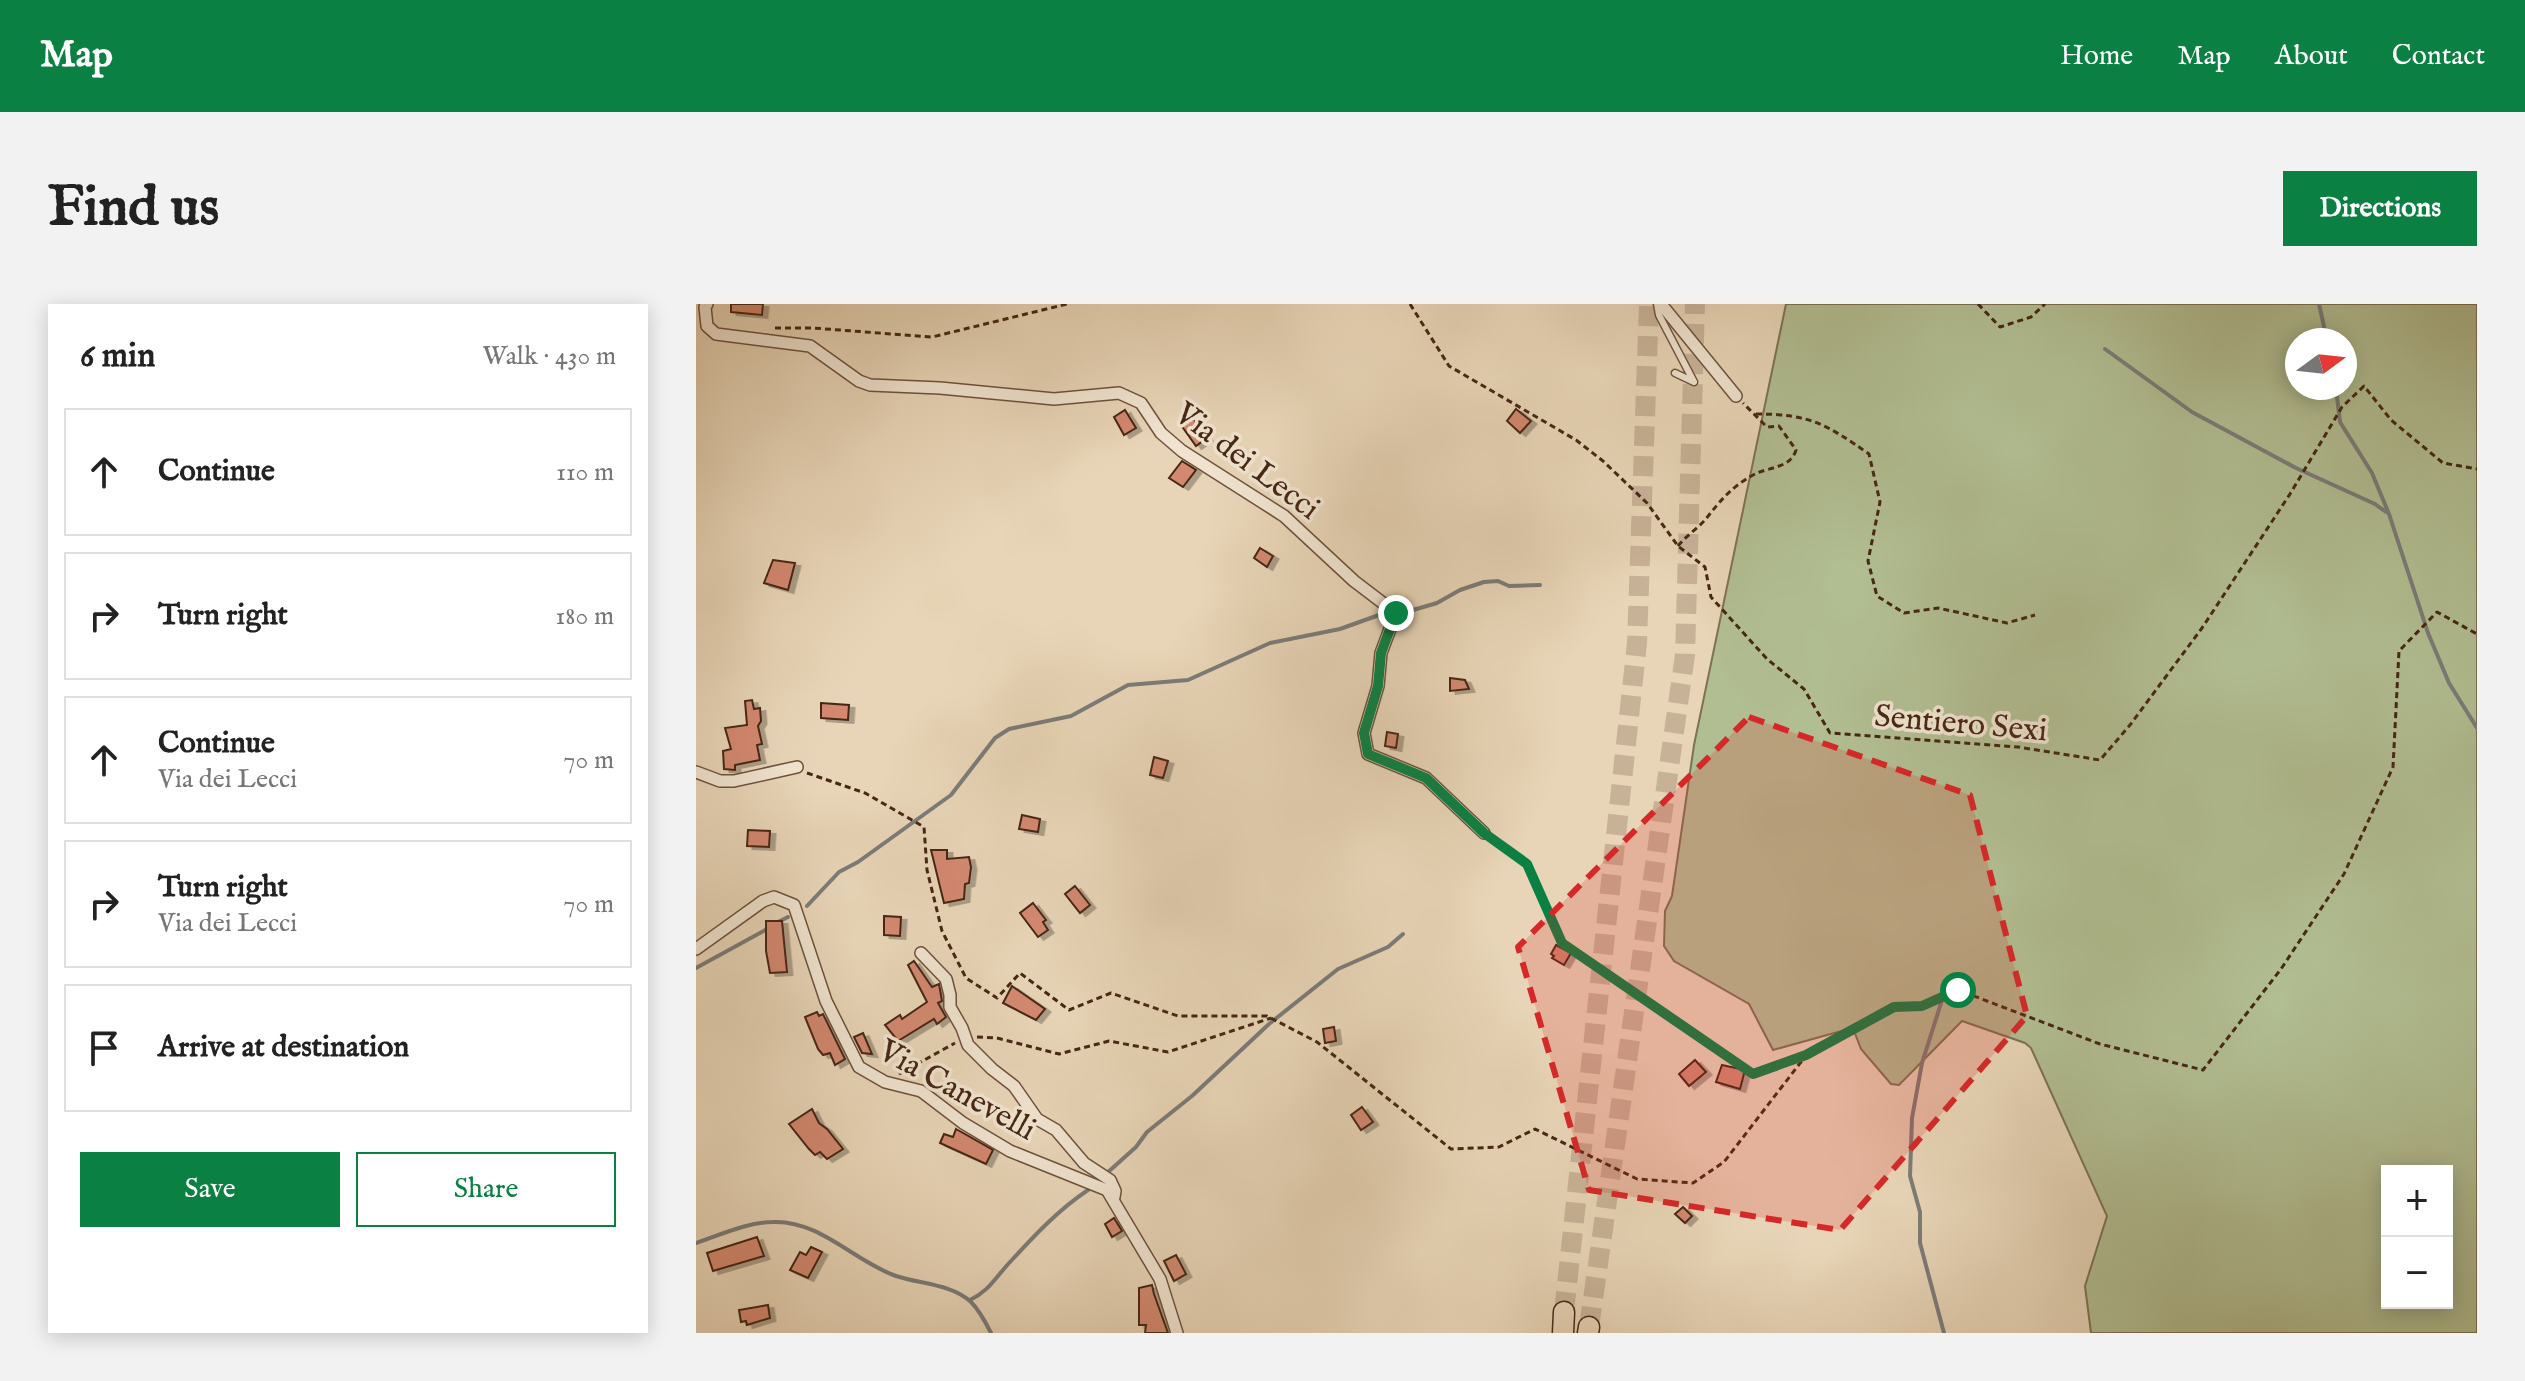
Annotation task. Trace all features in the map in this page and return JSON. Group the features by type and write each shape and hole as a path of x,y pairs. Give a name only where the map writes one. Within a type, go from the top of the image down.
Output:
{"street":[{"name":"Via dei Lecci","path":"707,304 707,326 716,334 810,346 859,381 870,385 1054,399 1119,393 1141,403 1161,433 1182,451 1284,516 1354,581 1396,613 1381,653 1378,686 1364,733 1368,754 1426,778 1484,833"},
{"path":"1659,304 1736,396"},
{"path":"696,772 720,781 734,781 797,767"},
{"name":"Via Canevelli","path":"696,949 763,901 774,897 794,905 826,1001 859,1067 885,1082 921,1091 963,1123 1010,1151 1107,1190 1160,1279 1177,1333"},
{"path":"921,953 946,979 950,1007 968,1045 1014,1086 1037,1119 1056,1130 1084,1163 1110,1180 1115,1191 1113,1201"}],"lane":[{"path":"1659,304 1659,315 1694,382 1675,373"}],"path":[{"path":"770,328 932,337 1067,304"},
{"name":"Sentiero Sexi","path":"1410,304 1449,366 1576,440 1647,503 1678,546 1705,567 1711,597 1767,659 1804,689 1830,733 2018,747 2100,760 2202,628 2290,494 2342,407 2364,386 2391,420 2443,463 2477,469"},
{"path":"1978,304 2000,327 2031,317 2045,304"},
{"path":"1678,546 1705,520 1722,497 1756,474 1784,464 1794,456 1796,450 1779,426 1767,427 1756,414 1791,414 1831,427 1869,454 1880,502 1868,561 1877,596 1904,613 1938,608 2007,623 2035,615"},
{"path":"1484,833 1527,864 1562,943 1753,1074 1806,1055 1894,1007 1922,1006 1958,990 2100,1044 2203,1070 2281,969 2351,861 2393,767 2399,651 2437,612 2477,634"},
{"path":"797,767 810,776 865,793 924,827 927,870 942,931 966,978 997,998 1020,973 1069,1010 1111,993 1178,1016 1267,1016 1317,1042 1451,1149 1499,1147 1535,1129 1637,1179 1693,1183 1724,1162 1806,1055"},
{"path":"885,1082 965,1037 997,1038 1059,1054 1109,1041 1168,1052 1272,1018"}],"highlighted area":[{"path":"1749,717 1970,795 2027,1016 1840,1230 1589,1190 1518,947"}],"green space":[{"path":"1786,304 2477,304 2477,1333 2091,1333 2085,1286 2107,1216 2031,1048 2025,1043 1962,1021 1899,1085 1891,1084 1861,1049 1854,1031 1845,1030 1773,1050 1749,1004 1674,961 1664,946 1665,911 1672,896 1694,745"}],"building":[{"path":"731,304 763,304 762,315 731,312"},
{"path":"1516,409 1531,421 1520,433 1507,421"},
{"path":"1125,410 1136,428 1124,435 1114,417"},
{"path":"1192,417 1207,438 1196,446 1181,425"},
{"path":"1182,461 1196,470 1183,487 1169,478"},
{"path":"1260,548 1273,556 1267,567 1254,558"},
{"path":"773,560 795,563 788,590 764,583"},
{"path":"1450,678 1465,680 1469,689 1450,691"},
{"path":"752,700 754,709 760,708 761,721 758,726 762,744 757,745 760,760 735,765 735,770 724,769 723,751 731,749 725,728 747,725 745,701"},
{"path":"821,703 849,705 848,720 821,718"},
{"path":"1387,732 1398,734 1396,748 1385,746"},
{"path":"1154,757 1168,761 1163,778 1150,775"},
{"path":"1022,815 1040,819 1038,832 1019,829"},
{"path":"748,830 770,831 769,847 747,846"},
{"path":"931,850 947,850 947,859 969,857 971,867 964,899 944,903"},
{"path":"1075,886 1090,905 1080,913 1065,894"},
{"path":"1033,903 1046,920 1043,922 1048,930 1038,937 1020,913"},
{"path":"884,916 901,917 900,936 884,935"},
{"path":"766,921 782,921 787,972 770,973"},
{"path":"1556,945 1571,953 1564,965 1552,958"},
{"path":"914,961 932,987 939,984 942,1001 938,1003 946,1017 937,1024 934,1019 898,1041 885,1025 900,1015 902,1019 927,1002 908,965"},
{"path":"1012,986 1045,1009 1036,1020 1003,1003"},
{"path":"817,1012 819,1016 823,1014 845,1059 835,1065 830,1053 823,1055 818,1049 805,1017"},
{"path":"1334,1027 1336,1041 1325,1043 1323,1029"},
{"path":"863,1033 872,1054 862,1053 854,1037"},
{"path":"1695,1060 1706,1072 1689,1086 1679,1074"},
{"path":"1722,1065 1745,1070 1740,1089 1716,1082"},
{"path":"1362,1107 1373,1122 1361,1130 1351,1115"},
{"path":"812,1109 819,1123 843,1149 827,1159 820,1152 815,1155 789,1124"},
{"path":"956,1129 993,1150 986,1164 940,1143 944,1134 953,1137"},
{"path":"1683,1207 1692,1216 1685,1223 1675,1214"},
{"path":"1114,1218 1122,1231 1112,1237 1105,1224"},
{"path":"757,1237 764,1256 713,1271 707,1253"},
{"path":"811,1247 822,1252 808,1278 790,1270 800,1252 806,1255"},
{"path":"1176,1255 1186,1274 1174,1281 1164,1261"},
{"path":"1152,1285 1168,1333 1145,1333 1146,1325 1139,1325 1139,1288"},
{"path":"768,1305 770,1318 747,1325 746,1321 741,1322 739,1310"}],"waterway":[{"path":"2319,304 2324,328"},
{"path":"2105,349 2192,412 2386,512"},
{"path":"2337,400 2340,422 2372,473 2389,514 2428,633 2449,683 2477,728"},
{"path":"807,906 839,872 858,862 951,795 995,738 1009,729 1071,716 1128,685 1188,680 1270,643 1340,629 1379,615 1396,615 1437,603 1460,590 1484,582 1498,581 1509,586 1540,585"},
{"path":"776,923 788,917"},
{"path":"696,968 769,928"},
{"path":"1107,1173 1136,1147 1147,1132 1192,1096 1269,1024 1338,969 1388,947 1403,934"},
{"path":"1942,1000 1922,1063 1912,1118 1910,1176 1920,1212 1920,1243 1944,1333"},
{"path":"970,1300 987,1288 1047,1224 1088,1190"},
{"path":"696,1243 754,1224 790,1223 822,1235 881,1270 955,1291 971,1302 991,1333"}],"tunnel":[{"path":"1564,1312 1637,643 1649,304"},
{"path":"1589,1327 1685,655 1695,304"}],"route":[{"path":"1396,613 1381,653 1378,686 1364,733 1368,754 1426,778 1484,833 1527,864 1562,943 1753,1074 1806,1055 1894,1007 1922,1006 1958,990"}]}
